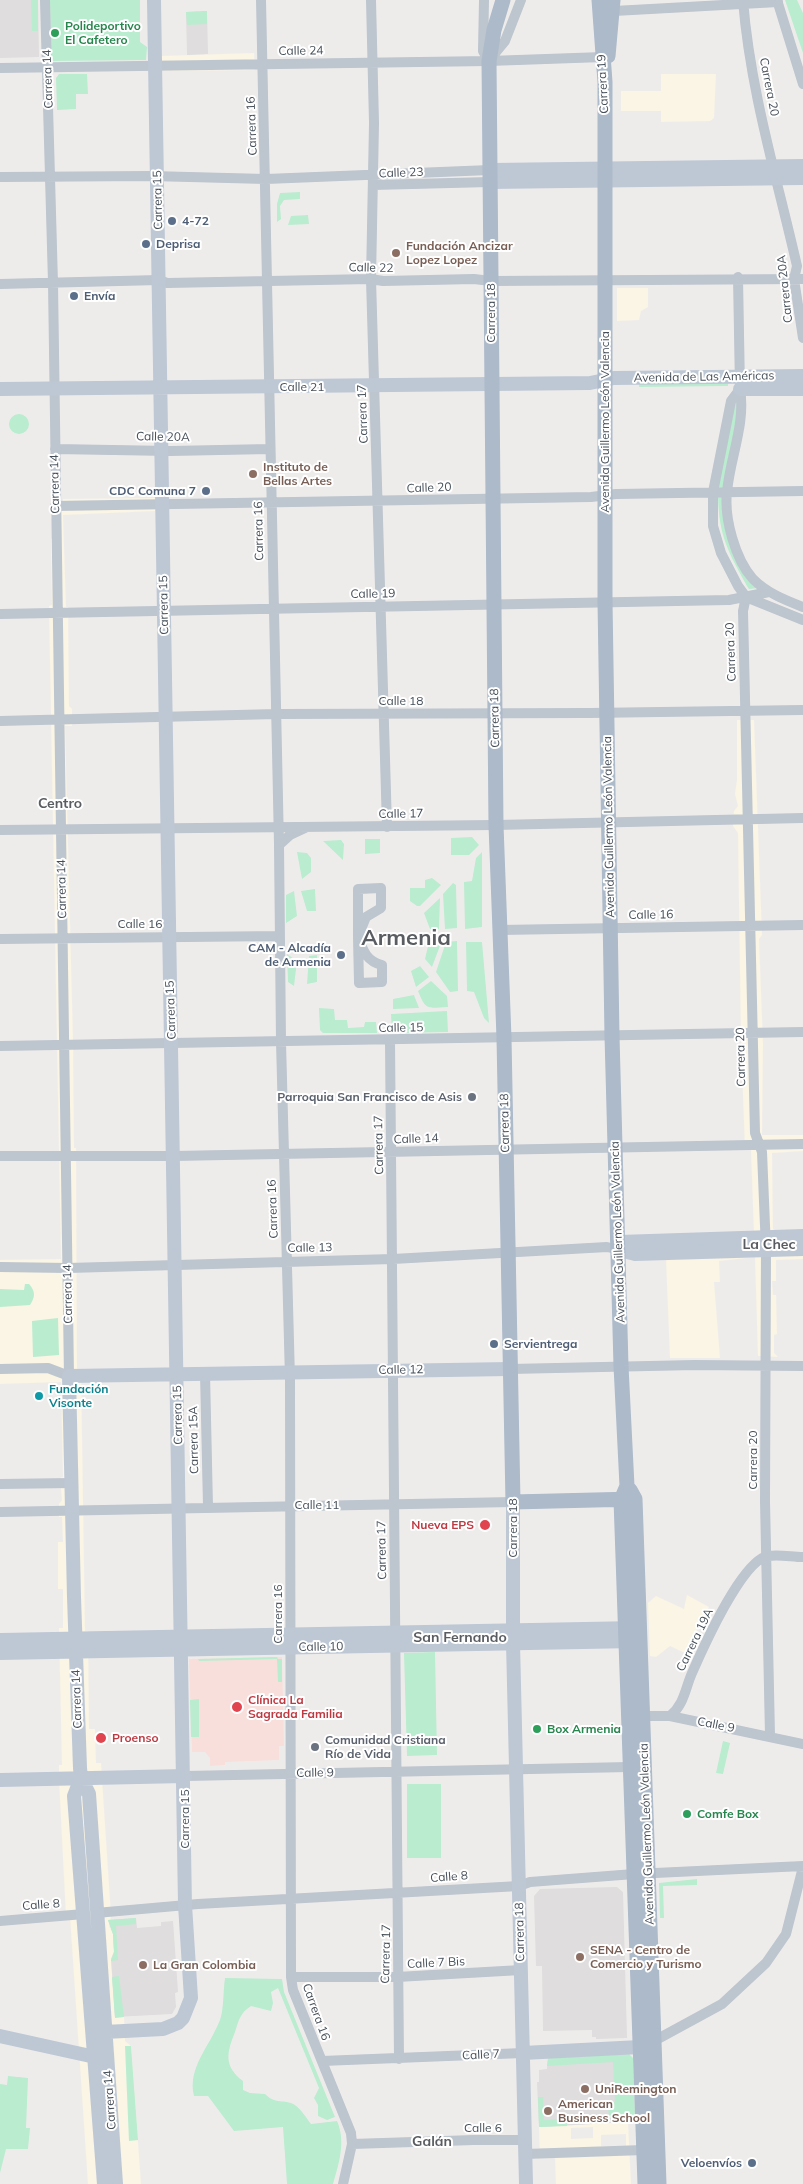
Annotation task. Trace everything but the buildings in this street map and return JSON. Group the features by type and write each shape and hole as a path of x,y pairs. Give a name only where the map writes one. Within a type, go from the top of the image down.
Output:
{"main road":[{"name":"Carrera 18","path":"503,0 494,30 489,61 496,826 504,1038 506,1254 513,1502"},
{"name":"Carrera 19","path":"599,0 605,82 605,175"},
{"path":"605,82 614,5"},
{"name":"Avenida Guillermo León Valencia","path":"605,175 605,602 615,1148 621,1366 628,1495 647,2044 659,2184"},
{"name":"Calle 11","path":"513,1502 628,1495"},
{"name":"Avenida Guillermo León Valencia","path":"636,1716 630,1767 641,1874"},
{"name":"Avenida Guillermo León Valencia","path":"645,2184 647,2044"}],"street":[{"name":"Carrera 14","path":"46,0 53,283 54,449 75,1645 80,1778 74,1796 105,2032 116,2184"},
{"name":"Carrera 15","path":"105,2032 163,2029 178,2023 183,2018 191,1998 185,1905 185,1776 181,1644 173,1044 169,937 154,0"},
{"name":"Carrera 16","path":"261,0 279,845 283,1153 290,1372 292,1977 293,1990 351,2133 352,2144 342,2184"},
{"name":"Carrera 17","path":"371,0 373,174 371,279 386,827"},
{"name":"Carrera 18","path":"484,0 483,50 489,61"},
{"path":"489,61 505,41 521,0"},
{"path":"614,5 777,1 803,84"},
{"name":"Carrera 20","path":"744,3 749,46 775,172"},
{"name":"Calle 24","path":"0,68 489,61 603,57"},
{"name":"Calle 23","path":"0,177 157,176 266,179 373,174 605,175 775,172 803,166"},
{"name":"Calle 23","path":"775,172 803,178"},
{"name":"Carrera 20A","path":"775,172 797,266 803,338"},
{"name":"Calle 23","path":"372,185 490,176"},
{"path":"738,277 740,383 743,405 727,492 728,520 736,546 753,578 769,592 803,607"},
{"name":"Calle 22","path":"0,284 159,280 167,283 371,279 491,281 738,277 799,279"},
{"name":"Avenida de Las Américas","path":"740,383 803,376"},
{"name":"Avenida de Las Américas","path":"605,380 740,383 803,389"},
{"name":"Calle 21","path":"0,389 54,388 61,390 590,383 605,380"},
{"path":"740,383 731,401 714,492 713,526 722,553 746,597"},
{"name":"Calle 20A","path":"54,449 270,449"},
{"name":"Calle 20","path":"55,506 378,502 803,491"},
{"name":"Calle 19","path":"0,614 164,609 729,600 769,592"},
{"name":"Carrera 20","path":"746,597 742,611 746,711 749,926 755,1133 762,1152 765,1244 770,1736"},
{"name":"Calle 19","path":"746,597 803,620"},
{"name":"Calle 18","path":"0,721 276,714 495,714 803,710"},
{"name":"Calle 17","path":"0,830 278,826 496,826 803,818"},
{"path":"279,845 297,831 310,826"},
{"path":"359,937 358,889 381,888 381,908 370,913 363,921 359,937 365,955 372,961 382,965 382,982 359,983 359,937"},
{"name":"Calle 16","path":"499,930 803,925"},
{"name":"Calle 16","path":"0,939 280,936"},
{"path":"281,1031 302,1042"},
{"name":"Calle 15","path":"0,1046 803,1032"},
{"name":"Carrera 17","path":"390,1040 399,2059"},
{"name":"Calle 14","path":"0,1156 174,1156 803,1144"},
{"path":"765,1244 803,1236"},
{"path":"619,1246 765,1244 803,1249"},
{"name":"Calle 13","path":"0,1267 68,1268 393,1258 506,1254 619,1246"},
{"name":"Calle 12","path":"0,1369 48,1368 70,1376 621,1366 803,1366"},
{"name":"Carrera 15A","path":"205,1373 208,1507"},
{"path":"0,1484 72,1483"},
{"name":"Carrera 18","path":"513,1502 516,1770 526,2184"},
{"name":"Calle 11","path":"0,1512 179,1507 513,1502"},
{"path":"768,1556 803,1557"},
{"name":"Carrera 19A","path":"670,1716 682,1703 711,1629 744,1576 758,1560 768,1556"},
{"name":"Calle 10","path":"0,1640 75,1645 633,1635"},
{"name":"Calle 10","path":"0,1653 75,1645"},
{"name":"Calle 9","path":"636,1716 670,1716 803,1744"},
{"name":"Calle 9","path":"0,1780 630,1767"},
{"path":"647,2044 722,2004 766,1963 786,1934 803,1866"},
{"name":"Calle 8","path":"0,1921 185,1905 519,1886 530,1882 641,1874 803,1866"},
{"name":"Carrera 14","path":"90,1914 95,2057 104,2184"},
{"name":"Calle 7 Bis","path":"292,1977 398,1977 521,1970"},
{"path":"0,2036 95,2057"},
{"name":"Calle 7","path":"322,2062 523,2053 647,2044"},
{"name":"Calle 6","path":"352,2144 474,2140 525,2147 547,2153 644,2150"}],"shaded area":[{"path":"0,0 38,0 39,57 0,58"},
{"path":"207,11 208,54 187,55 186,12"},
{"path":"254,53 255,70 162,71 162,56"},
{"path":"661,74 716,74 714,118 710,121 661,122 661,111 621,111 621,91 661,91"},
{"path":"617,288 648,288 648,307 641,311 639,320 617,321"},
{"path":"155,498 155,511 63,515 66,607 68,607 69,706 72,709 72,726 65,726 74,1148 76,1148 77,1369 81,1369 85,1631 88,1631 89,1729 95,1729 96,1763 101,1763 111,1916 109,1926 113,1934 114,1952 111,1959 115,2017 124,2017 125,2041 131,2046 141,2184 88,2184 70,1916 66,1916 59,1779 59,1765 62,1765 59,1628 63,1628 63,1589 58,1589 58,1542 63,1542 62,1517 59,1517 59,1504 62,1500 60,1478 63,1477 61,1382 0,1384 0,1260 61,1259 49,606 52,605 51,539 56,536 56,522 51,518 50,506 63,506 63,499"},
{"path":"737,720 754,720 762,935 759,939 763,1044 762,1135 803,1135 803,1151 772,1153 773,1229 778,1232 803,1231 803,1259 776,1260 776,1281 772,1281 773,1295 776,1295 777,1334 774,1335 774,1353 778,1357 758,1356 755,1257 719,1261 720,1282 714,1282 720,1358 670,1358 666,1259 754,1234 751,1150 745,1149 741,1040 738,833 733,826 734,811 738,806 735,794 737,780"},
{"path":"687,1595 709,1607 685,1653 670,1646 656,1657 650,1656 648,1603 656,1596 684,1609"},
{"name":"Clínica La Sagrada Familia","path":"282,1657 284,1746 279,1746 279,1760 225,1762 225,1765 210,1766 210,1758 205,1752 192,1752 189,1659"},
{"name":"SENA - Centro de Comercio y Turismo","path":"617,1887 623,1892 627,2038 596,2039 596,2037 592,2037 592,2030 543,2031 542,1966 536,1966 534,1896 540,1889"},
{"name":"La Gran Colombia","path":"136,1918 137,1928 161,1926 161,1922 173,1921 178,1992 175,1993 176,2007 172,2014 115,2017 111,1959 114,1952 113,1934 108,1920"},
{"name":"UniRemington","path":"548,2058 633,2058 635,2117 628,2117 628,2122 539,2127 537,2082 539,2082 539,2070 547,2069"},
{"path":"628,2122 631,2184 556,2184 555,2157 540,2157 539,2127","holes":["593,2127 593,2138 571,2139 571,2128","626,2134 626,2146 601,2146 601,2135"]}],"green space":[{"path":"31,0 38,0 38,31 32,31"},
{"path":"50,0 140,0 140,42 147,47 146,60 51,61"},
{"path":"785,0 797,0 803,13 803,53"},
{"path":"207,11 207,24 187,25 186,12"},
{"path":"59,74 87,74 88,94 76,94 76,109 57,110 56,78"},
{"path":"300,192 300,199 284,200 280,206 281,219 277,222 277,204 280,193"},
{"path":"308,215 309,224 288,225 291,216"},
{"path":"728,381 728,386 639,387 639,382"},
{"path":"734,402 739,404 724,489 718,489"},
{"path":"15,414 23,414 29,420 29,428 23,434 15,434 9,428 9,420"},
{"path":"718,496 724,496 724,522 759,588 749,589 730,553 720,522"},
{"path":"472,837 479,845 469,855 451,855 451,838"},
{"path":"365,839 380,839 380,853 365,854"},
{"path":"341,840 344,844 343,860 323,841"},
{"path":"297,852 307,853 311,858 311,872 302,879"},
{"path":"482,852 482,927 465,929 464,882 472,881 476,858"},
{"path":"432,878 441,885 420,906 410,901 410,888 425,888 425,880"},
{"path":"453,883 456,885 457,928 445,929 443,894"},
{"path":"315,889 316,911 307,911 301,891"},
{"path":"294,891 297,916 286,923 286,895"},
{"path":"440,898 439,929 430,929 424,913"},
{"path":"457,941 458,991 450,992 436,972 446,942"},
{"path":"429,942 441,943 432,967 425,959"},
{"path":"466,942 482,942 489,1023 484,1018 474,992 467,991"},
{"path":"287,954 297,961 294,986 288,982"},
{"path":"317,955 317,982 307,984 309,956"},
{"path":"420,966 429,977 416,987 411,971"},
{"path":"431,981 447,996 448,1007 432,1008 423,1002 418,991"},
{"path":"414,995 419,1008 393,1009 393,999"},
{"path":"319,1008 334,1009 335,1020 347,1020 348,1028 364,1027 365,1022 376,1022 377,1033 323,1033 320,1030"},
{"path":"447,1011 448,1032 392,1033 391,1014"},
{"path":"25,1284 29,1284 34,1292 30,1305 0,1307 0,1289 24,1290"},
{"path":"58,1318 59,1355 33,1357 32,1321"},
{"path":"435,1652 437,1755 407,1756 404,1653"},
{"path":"277,1657 282,1659 282,1682 278,1682 277,1659 199,1661 198,1659"},
{"path":"199,1699 199,1737 191,1737 190,1700"},
{"path":"723,1741 730,1743 723,1774 716,1773"},
{"path":"407,1784 441,1784 441,1858 407,1858"},
{"path":"697,1879 697,1885 663,1886 664,1918 660,1918 659,1883"},
{"path":"136,1918 136,1924 116,1926 118,1960 111,1961 114,1952 113,1934 108,1920"},
{"path":"119,1976 124,2017 115,2018 112,1977"},
{"path":"225,1978 282,1979 284,1992 335,2117 327,2120 318,2116 318,2105 314,2098 319,2088 278,1988 271,1992 273,2003 271,2011 251,2006 242,2014 230,2046 228,2058 232,2070 243,2081 243,2090 250,2093 265,2094 274,2100 291,2103 300,2109 311,2124 337,2121 340,2129 341,2144 333,2184 287,2184 283,2127 234,2131 208,2096 194,2096 194,2076 197,2067 220,2020"},
{"path":"125,2046 131,2046 138,2140 129,2141"},
{"path":"629,2054 633,2058 635,2117 609,2118 608,2103 615,2102 613,2062 547,2066 548,2058"},
{"path":"8,2076 28,2078 26,2128 30,2128 28,2149 6,2149 0,2173 0,2084 7,2085"},
{"path":"538,2097 543,2097 544,2120 567,2119 567,2126 539,2127"}],"place":[{"name":"Polideportivo El Cafetero","path":"55,33"},
{"name":"4-72","path":"172,221"},
{"name":"Deprisa","path":"146,244"},
{"name":"Fundación Ancizar Lopez Lopez","path":"396,253"},
{"name":"Envía","path":"74,296"},
{"name":"Instituto de Bellas Artes","path":"253,474"},
{"name":"CDC Comuna 7","path":"206,491"},
{"name":"CAM - Alcadía de Armenia","path":"341,955"},
{"name":"Parroquia San Francisco de Asis","path":"472,1097"},
{"name":"Servientrega","path":"494,1344"},
{"name":"Fundación Visonte","path":"39,1396"},
{"name":"Nueva EPS","path":"485,1525"},
{"name":"Clínica La Sagrada Familia","path":"237,1707"},
{"name":"Box Armenia","path":"537,1729"},
{"name":"Proenso","path":"101,1738"},
{"name":"Comunidad Cristiana Río de Vida","path":"315,1747"},
{"name":"Comfe Box","path":"687,1814"},
{"name":"SENA - Centro de Comercio y Turismo","path":"580,1957"},
{"name":"La Gran Colombia","path":"143,1965"},
{"name":"UniRemington","path":"585,2089"},
{"name":"American Business School","path":"548,2111"},
{"name":"Veloenvíos","path":"752,2163"}],"district":[{"name":"Centro","path":"60,804"},
{"name":"Armenia","path":"406,938"},
{"name":"La Chec","path":"769,1245"},
{"name":"San Fernando","path":"460,1638"},
{"name":"Galán","path":"432,2142"}]}
